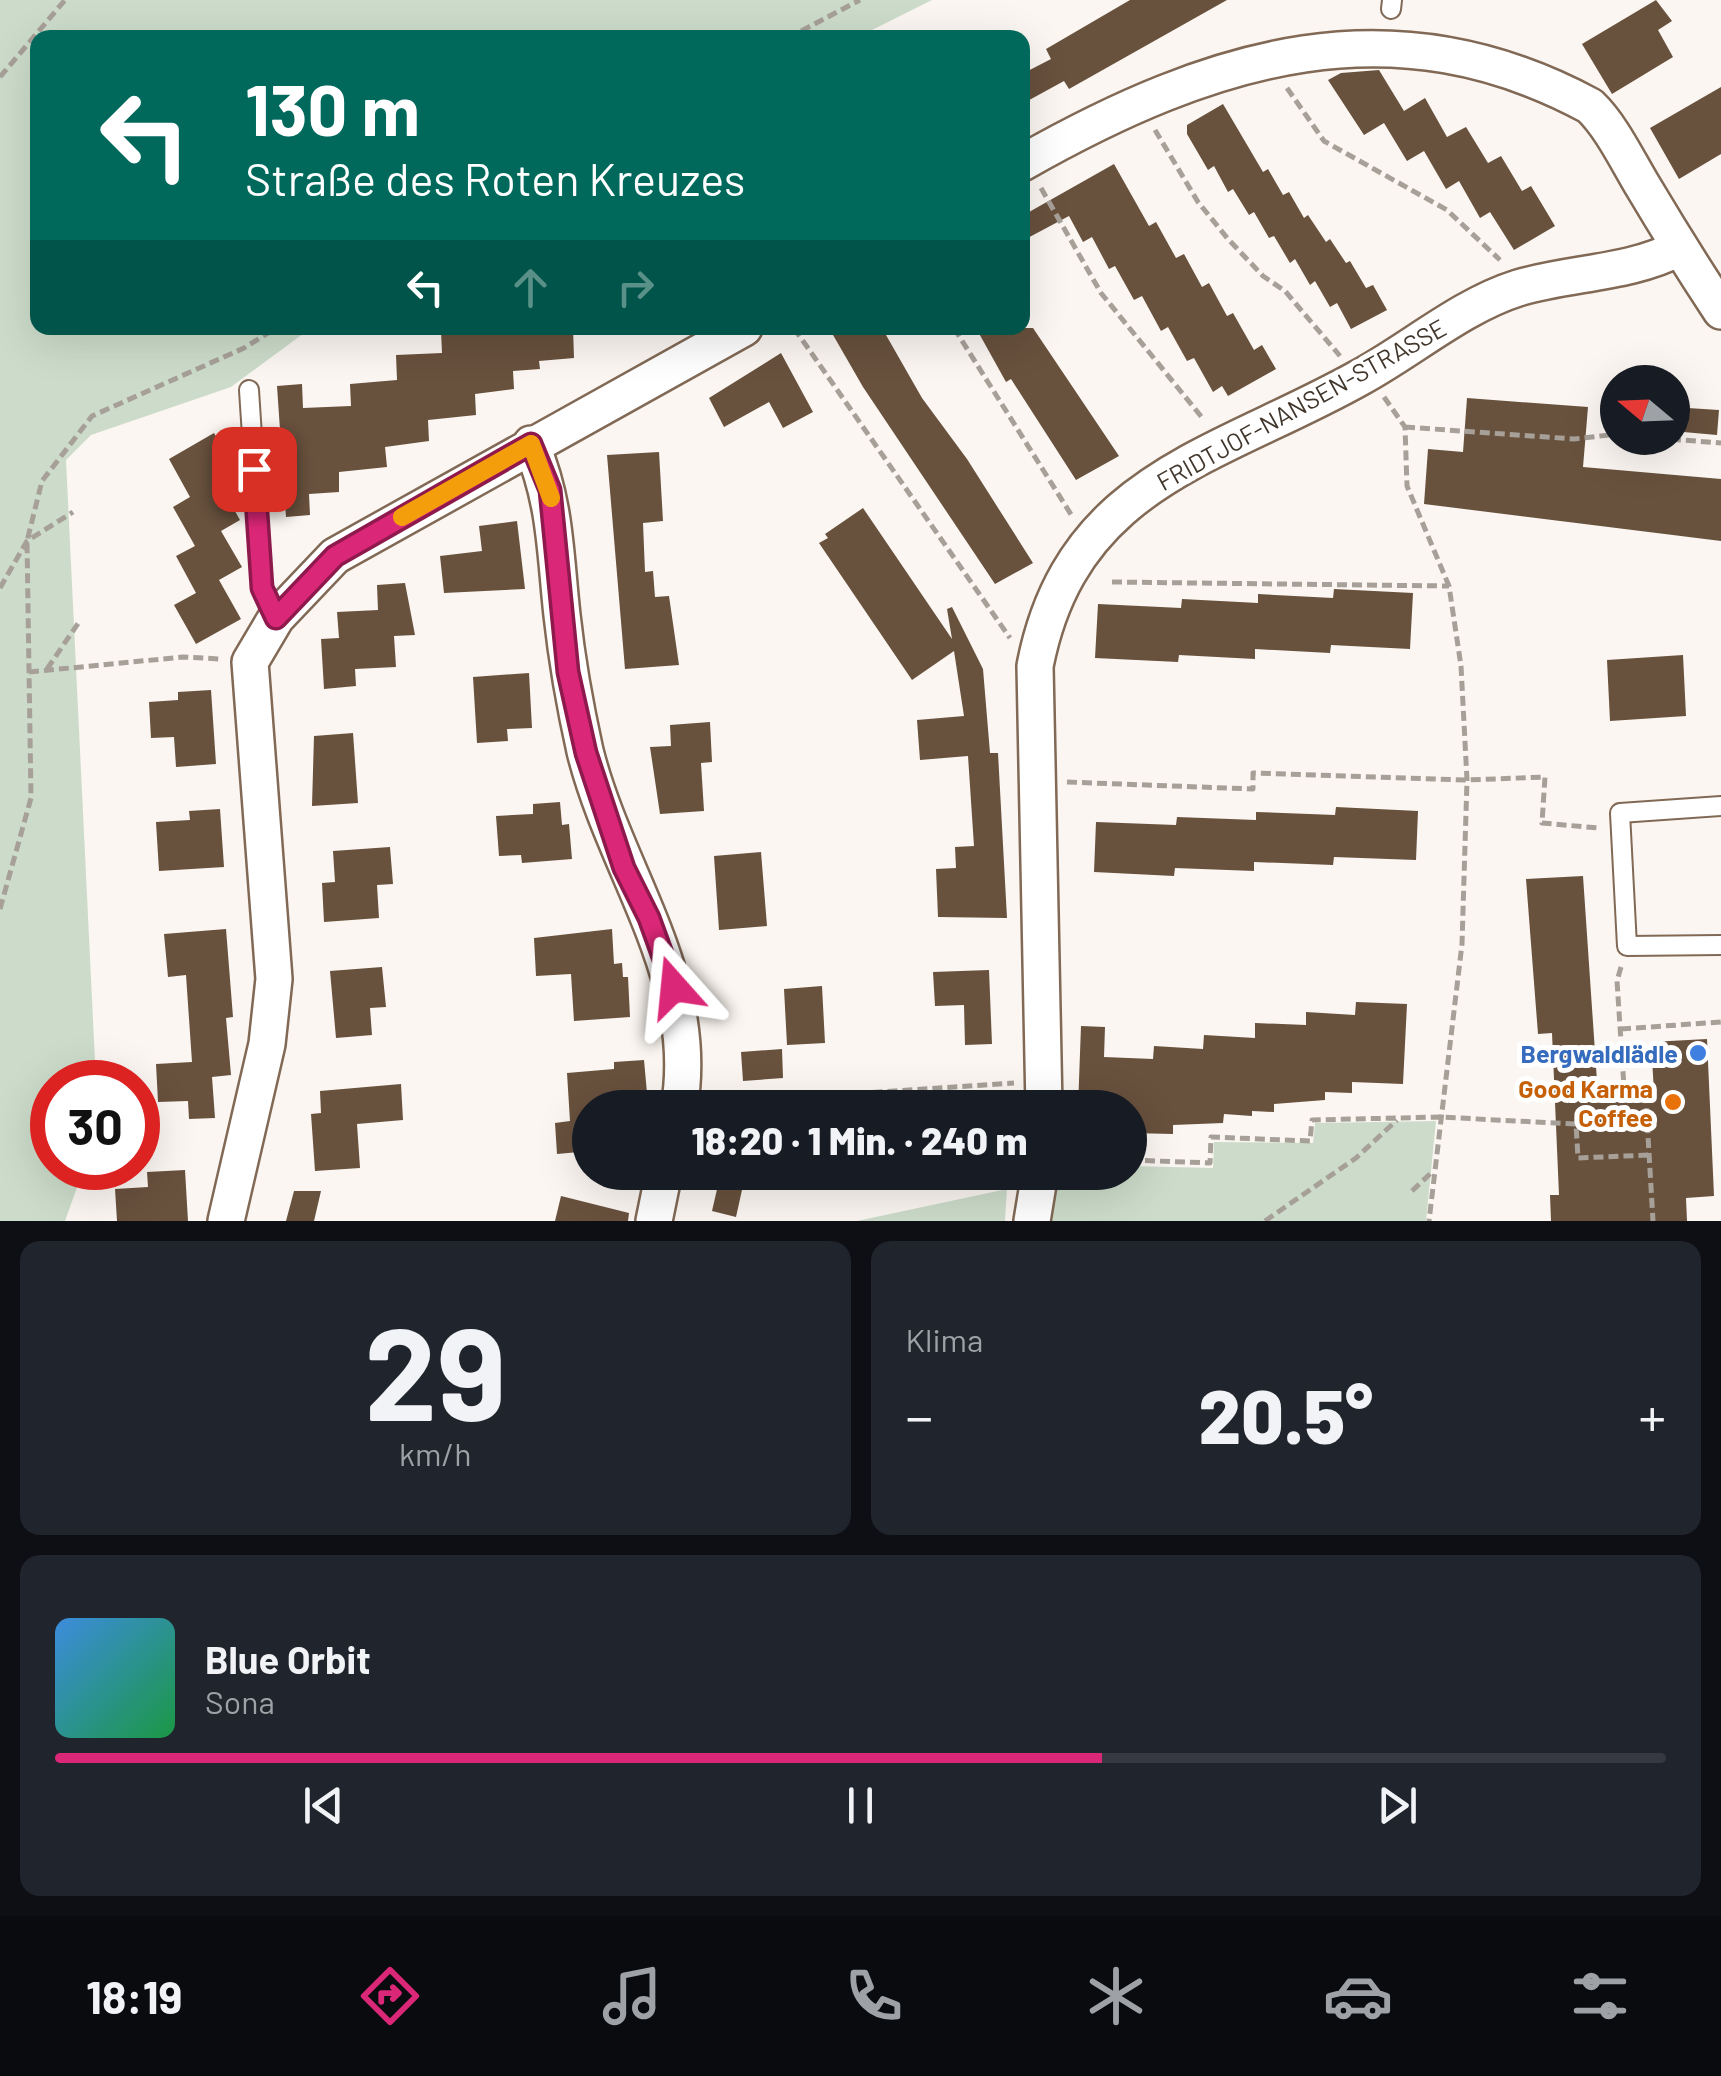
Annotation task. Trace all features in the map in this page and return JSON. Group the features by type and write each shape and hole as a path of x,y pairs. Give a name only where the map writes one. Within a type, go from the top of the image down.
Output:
{"street":[{"path":"1380,7 1426,12"},
{"path":"1030,159 1255,36 1306,20"},
{"path":"1488,32 1506,40 1592,107 1721,310"},
{"name":"FRIDTJOF-NANSEN-STRASSE","path":"1044,1090 1035,666 1054,596 1087,540 1159,478 1360,378 1516,289 1650,263 1679,248"},
{"path":"226,1221 267,1044 274,979 250,662 276,618 335,556 731,335"},
{"path":"531,444 550,490 568,672 586,753 624,868 668,966 684,1054 681,1090"},
{"path":"654,1221 660,1190"},
{"path":"1032,1221 1037,1190"}],"lane":[{"path":"250,390 262,588 276,618"},
{"path":"1721,806 1620,812 1627,946 1721,945"}],"path":[{"path":"40,30 65,0"},
{"path":"809,30 860,0"},
{"path":"0,77 30,41"},
{"path":"1289,92 1324,141 1447,210 1506,266 1516,289"},
{"path":"1158,134 1198,202 1228,239 1262,276 1285,291 1360,378 1380,392 1404,427 1407,486 1449,586 1461,666 1467,780 1462,944 1428,1221"},
{"path":"1043,192 1101,293 1224,446"},
{"path":"0,908 31,798 27,541 42,481 92,416 265,335"},
{"path":"799,335 987,609 1035,666"},
{"path":"958,335 1087,540"},
{"path":"1404,427 1574,439 1600,436"},
{"path":"1690,441 1721,443"},
{"path":"0,588 27,541 73,512"},
{"path":"1112,582 1449,586"},
{"path":"46,669 79,622"},
{"path":"29,672 183,656"},
{"path":"1102,782 1253,789 1254,774 1467,780 1545,778 1542,823 1620,830"},
{"path":"1618,981 1624,1086 1645,1085 1654,1221"},
{"path":"1621,1029 1721,1022"},
{"path":"906,1090 994,1084"},
{"path":"1147,1161 1210,1163 1211,1137 1310,1141 1312,1120 1438,1117 1576,1124 1578,1158 1650,1154"},
{"path":"1265,1221 1356,1158 1400,1118"},
{"path":"1412,1191 1431,1173"}],"green space":[{"path":"0,0 932,0 872,30 30,30 30,335 302,335 231,387 91,435 66,460 95,1060 30,1060 30,1190 76,1190 65,1221 0,1221"},
{"path":"1436,1121 1426,1221 1049,1221 1052,1190 1147,1190 1147,1166 1213,1168 1214,1142 1313,1143 1315,1123"},
{"path":"1002,1190 1007,1190 1005,1221 857,1221"}],"building":[{"path":"1130,0 1227,0 1069,89 1064,81 1030,100 1030,70 1051,59 1046,49"},
{"path":"1656,0 1672,21 1658,30 1673,57 1612,94 1582,44"},
{"path":"1379,70 1404,111 1425,98 1447,137 1466,127 1488,163 1501,156 1522,191 1531,186 1555,226 1514,250 1490,212 1480,218 1459,181 1446,189 1424,151 1407,161 1384,123 1364,135 1328,80 1341,73"},
{"path":"1721,87 1721,154 1679,179 1650,128"},
{"path":"1223,104 1263,172 1268,169 1283,195 1289,192 1304,218 1308,215 1326,242 1330,239 1346,263 1350,261 1366,288 1373,285 1387,310 1351,329 1337,303 1330,307 1315,281 1310,285 1295,259 1290,263 1274,236 1269,238 1254,212 1249,215 1233,189 1228,192 1214,166 1208,170 1187,134 1187,125"},
{"path":"1114,164 1149,226 1156,222 1176,258 1184,254 1202,287 1209,283 1227,316 1233,313 1254,350 1262,345 1276,369 1228,396 1222,386 1213,392 1194,358 1187,361 1168,327 1161,331 1142,296 1134,300 1115,266 1109,269 1092,237 1083,242 1069,216 1030,237 1030,211"},
{"path":"1033,328 1119,456 1076,480 1011,379 1006,382 980,335 1030,335"},
{"path":"441,335 573,335 574,358 539,361 540,369 513,371 514,389 475,394 476,415 428,420 429,441 385,447 387,467 339,472 339,492 309,494 310,515 286,517 277,386 302,384 303,408 351,406 350,384 397,380 396,355 442,353"},
{"path":"833,335 886,335 922,398 967,459 1033,563 995,584 863,387"},
{"path":"781,353 813,412 783,428 769,402 724,427 709,398"},
{"path":"1467,398 1588,407 1583,467 1721,479 1721,541 1424,504 1428,449 1463,452"},
{"path":"1690,408 1719,410 1717,435 1690,433"},
{"path":"214,433 236,471 218,481 240,520 221,531 242,567 219,580 241,619 196,644 174,605 196,593 176,556 195,546 173,507 190,497 169,459"},
{"path":"659,452 663,521 643,523 645,572 653,571 655,597 669,596 679,665 625,669 607,455"},
{"path":"863,508 952,639 947,609 952,607 983,669 990,753 998,753 1007,918 938,917 936,869 956,868 955,847 974,846 968,756 920,760 917,720 964,716 954,651 912,680 819,543 828,538 825,534"},
{"path":"517,521 525,589 444,593 440,556 482,551 479,526"},
{"path":"405,583 415,635 394,636 396,667 355,669 356,686 324,689 321,639 339,638 337,612 378,610 377,585"},
{"path":"1334,589 1413,593 1410,649 1331,645 1330,653 1255,649 1255,659 1179,655 1178,662 1095,658 1098,604 1181,608 1182,599 1258,603 1258,594 1333,598"},
{"path":"1683,655 1686,716 1610,721 1607,660"},
{"path":"529,673 532,728 507,729 508,741 477,743 473,677"},
{"path":"211,690 216,764 176,767 174,737 151,738 149,702 178,700 178,692"},
{"path":"710,722 712,762 701,763 704,811 660,814 650,747 671,746 670,725"},
{"path":"353,733 358,803 312,806 314,736"},
{"path":"560,802 562,825 569,824 572,859 522,863 521,855 499,856 496,816 533,814 533,804"},
{"path":"1336,807 1418,811 1416,860 1334,857 1333,865 1254,862 1254,871 1175,868 1174,876 1094,872 1096,822 1176,825 1177,817 1256,820 1256,812 1335,815"},
{"path":"220,809 224,867 159,871 156,822 190,820 189,811"},
{"path":"390,847 393,884 377,885 379,918 324,922 322,883 335,882 333,851"},
{"path":"761,852 767,926 719,930 714,856"},
{"path":"1583,876 1598,1096 1654,1092 1651,1042 1707,1039 1714,1196 1686,1198 1687,1221 1551,1221 1550,1195 1559,1195 1552,1033 1538,1034 1526,879"},
{"path":"226,929 233,1017 226,1018 231,1075 212,1077 215,1118 189,1119 188,1101 160,1102 160,1064 192,1062 186,975 168,977 164,934"},
{"path":"612,929 614,964 622,963 623,977 628,977 630,1017 574,1021 571,974 536,976 534,938"},
{"path":"382,967 386,1007 370,1008 372,1035 336,1038 330,971"},
{"path":"989,970 992,1044 965,1045 964,1005 935,1006 933,972"},
{"path":"822,986 825,1043 787,1045 784,989"},
{"path":"1356,1002 1407,1004 1403,1084 1352,1082 1352,1093 1325,1092 1325,1100 1274,1104 1274,1112 1252,1111 1252,1116 1224,1114 1223,1123 1173,1125 1173,1134 1147,1133 1147,1090 1079,1090 1081,1026 1105,1027 1104,1057 1153,1059 1154,1046 1203,1049 1204,1035 1255,1038 1255,1023 1306,1025 1306,1012 1355,1015"},
{"path":"782,1049 783,1078 743,1081 741,1052"},
{"path":"644,1060 647,1090 572,1090 572,1153 557,1154 555,1123 570,1121 567,1073 614,1069 614,1062"},
{"path":"401,1084 403,1120 357,1124 360,1168 315,1171 311,1114 321,1113 320,1091"},
{"path":"185,1170 188,1221 117,1221 115,1190 160,1190 160,1171"},
{"path":"717,1190 742,1190 736,1217 712,1211"},
{"path":"294,1191 321,1191 314,1221 286,1221"},
{"path":"561,1196 629,1213 628,1221 555,1221"}],"slow traffic":[{"path":"402,517 531,444 551,498"}],"place":[{"name":"Bergwaldlädle","path":"1698,1053"},
{"name":"Good Karma Coffee","path":"1673,1102"}],"route":[{"path":"254,469 262,588 276,618 335,556 531,444 550,490 568,672 586,753 624,868 649,918 674,987"}]}
